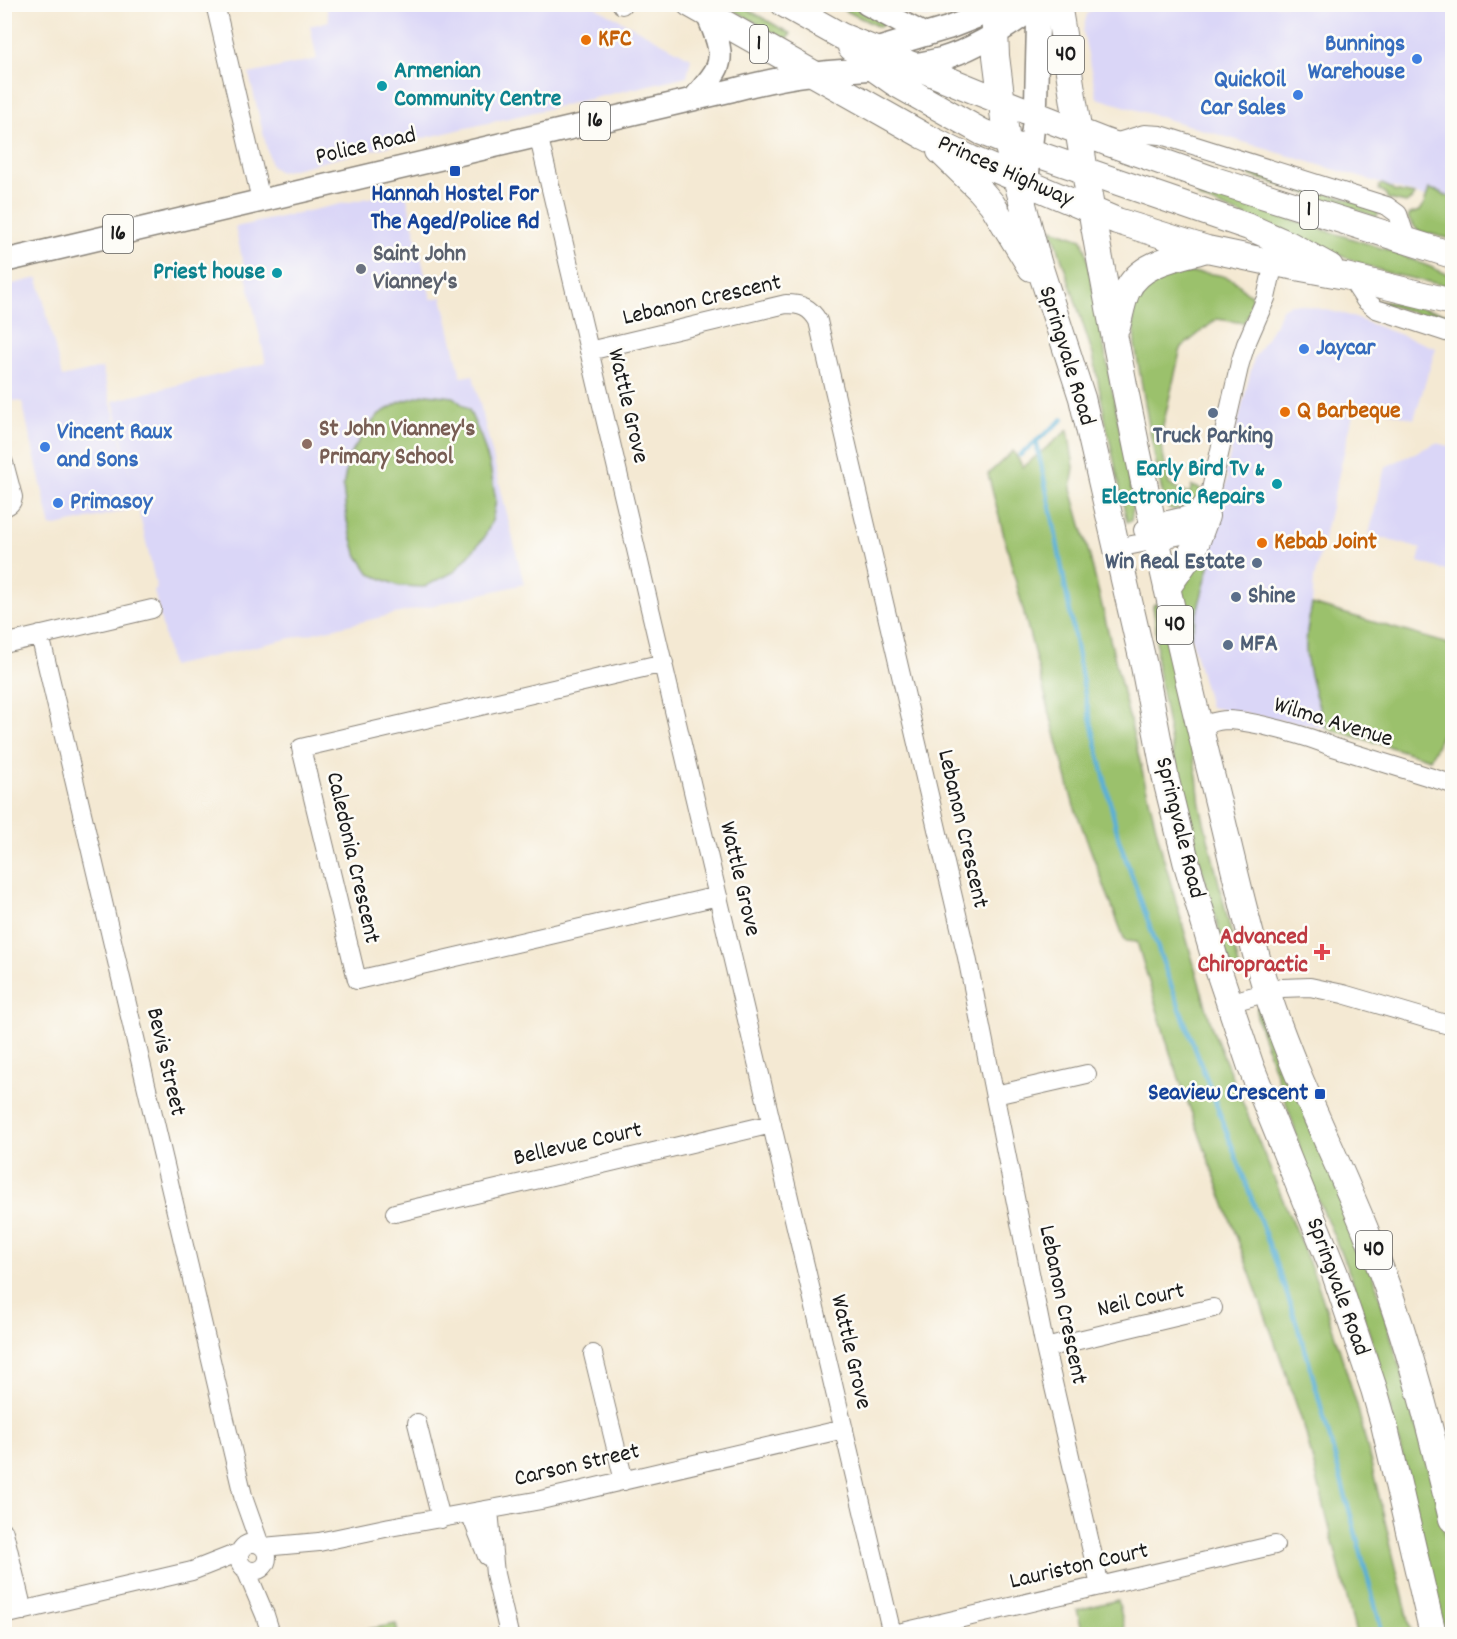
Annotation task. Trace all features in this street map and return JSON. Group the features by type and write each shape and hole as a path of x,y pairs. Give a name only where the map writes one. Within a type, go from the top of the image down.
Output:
{"highway":[{"name":"Princes Highway","path":"784,4 841,36 895,83 982,132 1030,152 1264,234 1304,252 1348,277"},
{"name":"Springvale Road","path":"1058,4 1114,337 1154,532 1241,895 1267,991 1394,1305 1421,1393 1452,1519"},
{"name":"Princes Highway","path":"698,9 924,136 1117,221 1207,249 1348,277 1452,302"},
{"name":"Springvale Road","path":"1001,11 1000,102 1007,142 1021,180 1024,208 1038,262 1082,398 1144,666 1158,742 1178,828 1229,1003 1264,1100 1335,1274 1365,1362 1384,1424 1433,1635"},
{"name":"Princes Highway","path":"869,58 912,64 1000,102 1111,144 1211,179 1452,255"},
{"path":"924,136 992,204 1050,302"},
{"path":"1114,337 1126,291 1140,273 1158,264 1207,249"},
{"path":"1167,588 1194,549 1208,504"}],"main road":[{"path":"867,4 926,35"},
{"name":"16","path":"869,58 926,35 1001,11 1039,4"},
{"path":"1021,180 1030,152 1035,115 1038,24 1046,4"},
{"path":"694,99 714,74 719,63 718,45 698,9"},
{"name":"16","path":"912,64 951,56 1001,11"},
{"name":"Police Road","path":"4,261 538,134 765,82 812,74 869,58"}],"street":[{"path":"215,4 261,200"},
{"name":"Wattle Grove","path":"538,134 893,1635"},
{"path":"1117,548 1154,532 1179,536 1191,532 1202,524 1242,355 1266,300 1274,263"},
{"name":"Princes Highway","path":"1348,277 1365,300 1376,309 1452,334"},
{"name":"Lebanon Crescent","path":"590,351 786,304 804,306 815,316 820,327 964,946 1045,1348 1100,1586"},
{"path":"4,463 13,497 12,502 4,507"},
{"path":"4,644 152,609"},
{"name":"Bevis Street","path":"40,636 243,1500 265,1615 271,1635"},
{"name":"Caledonia Crescent","path":"664,663 301,748 357,980 718,896"},
{"name":"Wilma Avenue","path":"1199,726 1228,720 1268,727 1452,784"},
{"path":"1229,1003 1267,991 1301,987 1323,988 1452,1026"},
{"path":"995,1095 1087,1074"},
{"name":"Bellevue Court","path":"395,1213 772,1124"},
{"name":"Neil Court","path":"1045,1348 1213,1308"},
{"path":"593,1354 624,1481"},
{"path":"417,1423 441,1519"},
{"name":"Carson Street","path":"4,1615 319,1542 541,1500 844,1429"},
{"path":"489,1510 495,1574 509,1635"},
{"path":"470,1513 495,1574"},
{"path":"4,1532 23,1611"},
{"name":"Lauriston Court","path":"893,1635 1275,1545"}],"shaded area":[{"path":"326,4 592,5 691,58 687,76 280,172 271,166 249,74 317,59 310,26 329,21"},
{"path":"898,5 945,5 927,18"},
{"path":"1100,5 1452,5 1452,205 1097,98 1083,31 1087,14"},
{"name":"St John Vianney's Primary School","path":"405,190 431,299 442,297 461,377 473,375 524,584 171,666 154,590 157,589 138,508 51,527 22,402 5,399 4,286 38,278 62,377 102,368 131,479 113,401 266,363 235,227"},
{"path":"1290,304 1344,314 1436,348 1414,419 1356,402 1314,579 1307,632 1306,651 1326,728 1210,707 1191,637 1202,577 1228,476 1225,475 1254,358 1277,321 1281,310"},
{"path":"1436,443 1452,447 1452,572 1418,562 1421,549 1369,534 1385,467"}],"green space":[{"path":"725,5 740,5 791,34 786,40"},
{"path":"840,5 853,5 886,21 879,27 840,8"},
{"path":"1251,170 1380,209 1377,217 1249,175"},
{"path":"1382,184 1393,191 1415,195 1406,203 1388,199 1385,193 1379,190"},
{"path":"1429,189 1452,197 1452,239 1418,231 1408,218 1410,214 1420,211"},
{"path":"1198,190 1394,252 1452,276 1452,287 1392,274 1359,263 1199,198"},
{"path":"1052,229 1082,239 1086,251 1134,500 1131,521 1127,522 1093,355"},
{"path":"1175,267 1175,273 1212,274 1233,280 1251,295 1252,303 1244,323 1217,319 1182,347 1180,352 1160,439 1169,484 1189,494 1192,486 1201,489 1198,503 1174,510 1168,508 1163,497 1135,345 1133,311 1142,283"},
{"path":"1374,301 1397,303 1452,315 1452,324"},
{"path":"427,394 453,397 469,410 490,466 496,501 492,521 484,538 454,572 424,587 399,586 370,574 356,553 347,521 343,487 349,456 379,414 400,402"},
{"path":"1068,430 1074,467 1071,489 1090,557 1163,856 1213,1031 1317,1282 1339,1348 1357,1405 1412,1634 1356,1634 1305,1430 1171,1056 1137,942 1125,941 1073,803 988,474 1013,451 1023,467"},
{"path":"1197,562 1210,563 1190,639 1180,588"},
{"path":"1158,604 1185,711 1200,805 1240,970 1240,974 1236,976 1225,952 1178,782 1157,665 1153,606"},
{"path":"1312,604 1452,645 1452,712 1430,759 1326,728 1307,660 1307,633"},
{"path":"1261,1006 1373,1273 1432,1481 1452,1564 1452,1634 1445,1634 1415,1505 1375,1351 1352,1279 1305,1168 1293,1123 1257,1019 1257,1007"},
{"path":"1118,1600 1126,1634 1083,1634 1077,1610"},
{"path":"396,1624 398,1634 345,1634"}],"waterway":[{"path":"1020,455 1063,419"},
{"path":"1036,441 1086,700 1119,840 1281,1276 1307,1355 1383,1634"}],"place":[{"name":"KFC","path":"586,40"},
{"name":"Bunnings Warehouse","path":"1417,59"},
{"name":"Armenian Community Centre","path":"382,86"},
{"name":"QuickOil Car Sales","path":"1298,95"},
{"name":"Hannah Hostel For The Aged/Police Rd","path":"455,171"},
{"name":"Saint John Vianney's","path":"361,269"},
{"name":"Priest house","path":"277,273"},
{"name":"Jaycar","path":"1304,349"},
{"name":"Q Barbeque","path":"1285,412"},
{"name":"Truck Parking","path":"1213,413"},
{"name":"St John Vianney's Primary School","path":"307,444"},
{"name":"Vincent Raux and Sons","path":"45,447"},
{"name":"Early Bird Tv & Electronic Repairs","path":"1277,484"},
{"name":"Primasoy","path":"58,503"},
{"name":"Kebab Joint","path":"1262,543"},
{"name":"Win Real Estate","path":"1257,563"},
{"name":"Shine","path":"1236,597"},
{"name":"MFA","path":"1228,645"},
{"name":"Advanced Chiropractic","path":"1322,952"},
{"name":"Seaview Crescent","path":"1320,1094"}]}
